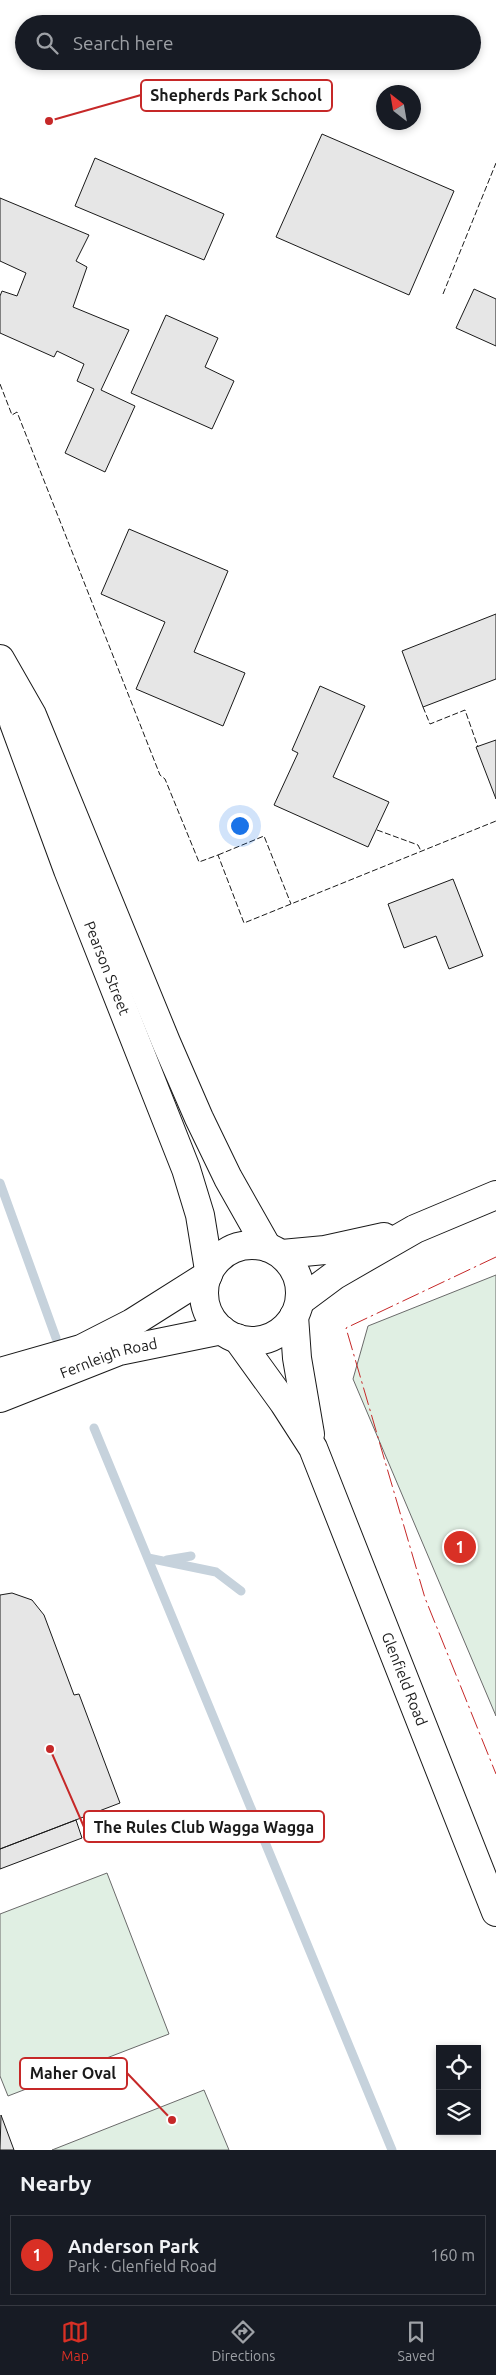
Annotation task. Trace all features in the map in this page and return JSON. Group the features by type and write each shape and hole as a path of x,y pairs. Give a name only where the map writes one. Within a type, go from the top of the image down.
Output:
{"main road":[{"name":"Pearson Street","path":"1,663 32,715 162,1033 199,1118 228,1178 275,1251"},
{"name":"Pearson Street","path":"1,663 14,723 68,870 186,1169 200,1214 209,1273"},
{"path":"415,1229 325,1250 275,1251 250,1244 234,1248 220,1257 209,1273 204,1286 205,1303 211,1318 230,1334 253,1340 269,1337 283,1329 297,1309 335,1275 415,1229 496,1195"},
{"path":"275,1251 293,1268 299,1284 297,1309"},
{"name":"Fernleigh Road","path":"0,1372 81,1349 132,1323 209,1273"},
{"name":"Glenfield Road","path":"297,1309 297,1358 313,1448 496,1912"},
{"name":"Fernleigh Road","path":"0,1398 119,1351 230,1334"},
{"name":"Glenfield Road","path":"230,1334 279,1396 313,1448"}],"green space":[{"path":"496,1275 496,1716 353,1379 368,1326"},
{"path":"107,1873 169,2034 8,2096 0,2076 0,1914"},
{"path":"204,2090 229,2150 52,2150"}],"building":[{"path":"322,134 454,191 409,295 276,237"},
{"path":"95,158 224,214 204,260 75,206"},
{"path":"0,198 89,235 76,261 87,267 73,307 129,330 101,390 135,406 105,472 65,453 94,389 77,381 84,364 57,351 54,357 0,333 0,296 2,291 17,296 26,273 0,261"},
{"path":"474,289 496,299 496,346 456,328"},
{"path":"166,315 218,338 205,367 234,381 212,429 131,393"},
{"path":"129,529 228,571 194,652 245,673 223,726 136,689 165,622 101,594"},
{"path":"496,614 496,679 423,707 402,651"},
{"path":"320,686 365,706 333,777 389,802 368,847 274,805 298,753 292,750"},
{"path":"496,740 496,799 476,747"},
{"path":"453,879 483,956 449,969 436,936 404,948 388,904"},
{"path":"12,1593 32,1600 44,1615 74,1695 79,1694 120,1803 0,1849 0,1595"},
{"path":"76,1820 82,1838 0,1869 0,1849"},
{"path":"1,2115 14,2150 0,2150"}],"waterway":[{"path":"0,1183 56,1338"},
{"path":"94,1428 392,2150"},
{"path":"167,1560 191,1556"},
{"path":"148,1558 216,1572 241,1591"}],"fence":[{"path":"443,294 496,163"},
{"path":"0,384 12,415 17,412 160,775 165,779 199,862 218,855 244,923 496,821"},
{"path":"423,707 430,724 465,710 478,747"},
{"path":"377,830 418,845 421,851"},
{"path":"218,855 264,836 291,904"}],"power":[{"path":"496,1257 346,1328 425,1598 496,1774"}],"place":[{"name":"Shepherds Park School","path":"49,121"},
{"name":"Anderson Park","path":"460,1547"},
{"name":"The Rules Club Wagga Wagga","path":"50,1749"},
{"name":"Maher Oval","path":"172,2120"}]}
